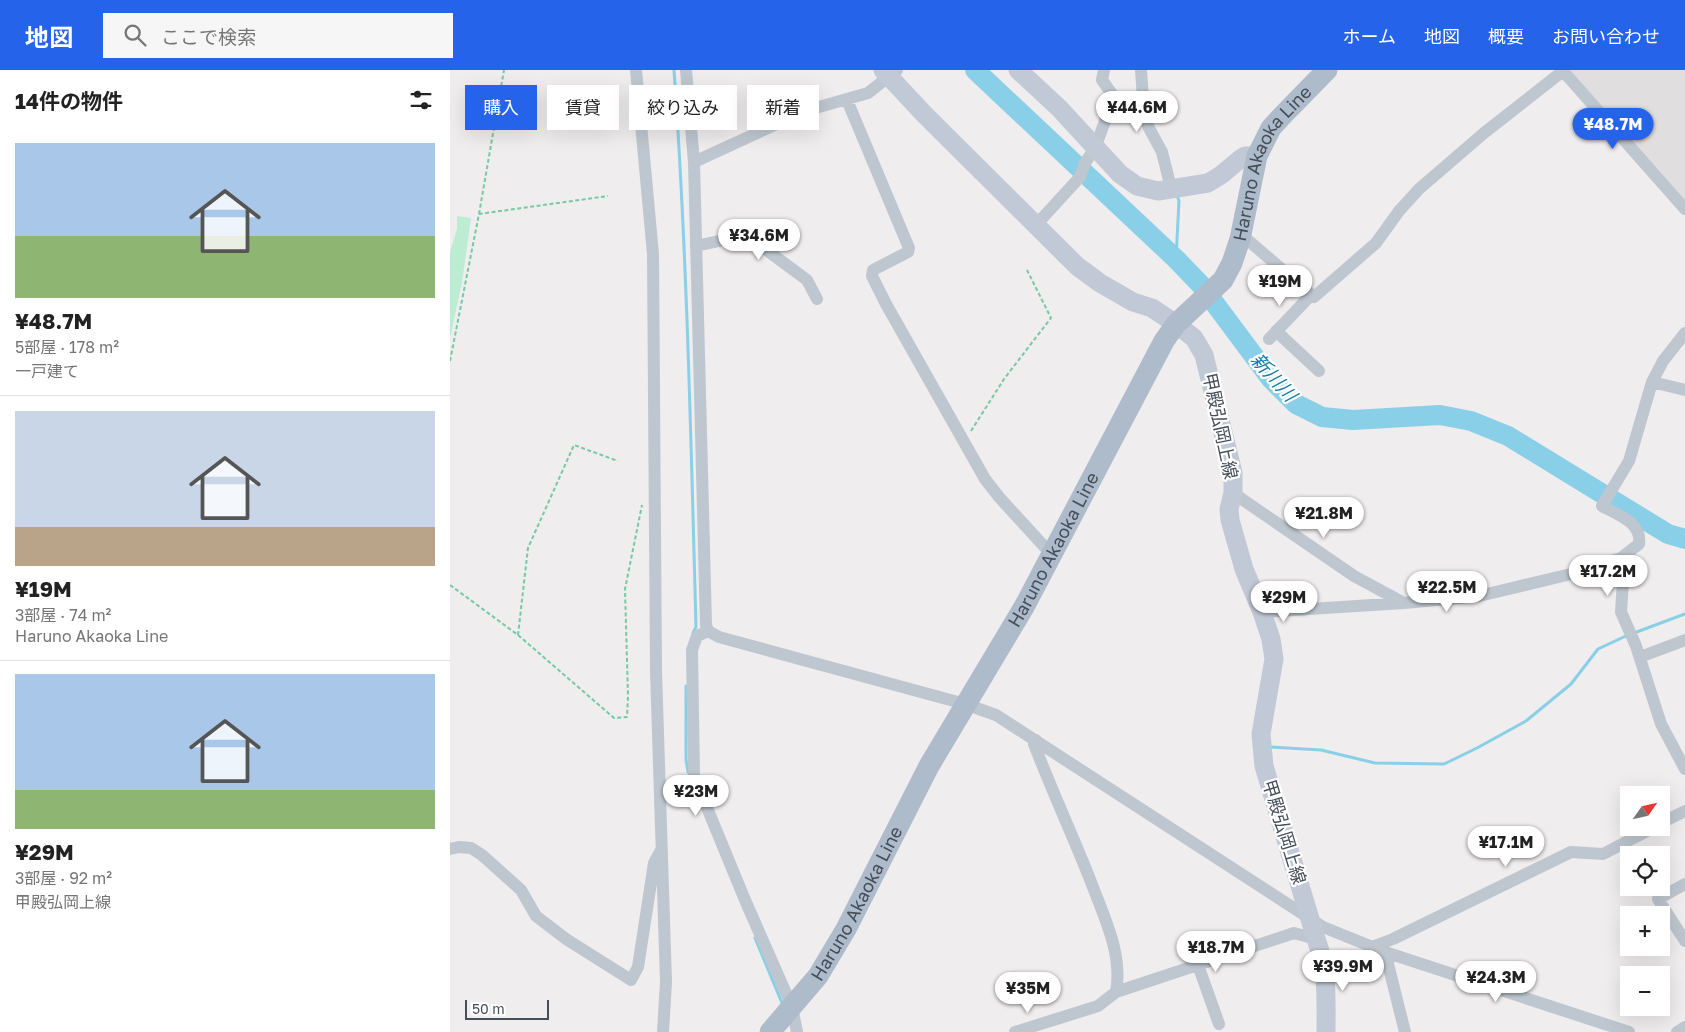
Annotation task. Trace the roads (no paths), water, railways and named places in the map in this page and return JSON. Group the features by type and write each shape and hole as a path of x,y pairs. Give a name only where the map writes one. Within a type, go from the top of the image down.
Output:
{"main road":[{"path":"1018,70 1059,108 1090,156 1137,186 1158,191 1208,183 1245,156 1257,156"},
{"name":"Haruno Akaoka Line","path":"770,1032 818,976 846,930 929,766 1024,607 1164,341 1176,324 1223,280 1232,263 1240,239 1257,156 1271,128 1327,70"},
{"name":"甲殿弘岡上線","path":"890,72 1077,266 1100,284 1133,302 1152,308 1176,324 1194,338 1204,355 1233,473 1233,493 1229,510 1230,520 1244,569 1271,639 1274,659 1261,734 1264,766 1316,939 1323,956 1326,977 1326,1032"}],"street":[{"path":"636,70 653,254 656,671 666,982 663,1032"},
{"path":"686,70 694,162 706,625 708,631 719,637 965,704 996,715 1322,927 1385,952 1629,1032"},
{"path":"1036,225 1080,178 1090,156 1114,97 1102,80 1104,70"},
{"path":"1141,70 1144,113 1176,188"},
{"path":"1240,239 1249,241 1314,297 1376,243 1399,211 1419,189 1484,133 1562,71 1685,209"},
{"path":"694,162 806,111 868,93 890,72"},
{"path":"847,100 909,248 908,252 873,270 872,276 985,479 1052,555"},
{"path":"696,246 742,236 753,240 807,280 817,299"},
{"path":"1311,294 1272,335 1319,371"},
{"path":"1262,612 1479,596 1571,574 1621,558 1638,544 1640,538 1638,531 1634,525 1602,506 1629,461 1652,382 1663,361 1685,333"},
{"path":"1652,382 1685,390"},
{"path":"1233,493 1354,576 1404,603"},
{"path":"1621,558 1624,566 1621,612 1638,651 1661,724 1685,769"},
{"path":"708,631 697,636 692,650 694,776 792,1007 797,1032"},
{"path":"1638,651 1685,640"},
{"path":"1036,740 1034,744 1080,853 1112,937 1119,976 1116,992"},
{"path":"1670,818 1685,811"},
{"path":"1372,947 1393,939 1571,852 1603,854 1638,836"},
{"path":"450,849 459,846 471,848 482,854 521,890 536,916 566,939 631,980 638,967 654,863 662,848"},
{"path":"1685,884 1658,899 1685,941"},
{"path":"1015,1032 1049,1028 1098,1006 1116,992 1294,933 1316,939"},
{"path":"1385,952 1405,1032"},
{"path":"1198,965 1219,1024"},
{"path":"1677,1032 1685,1027"}],"waterway":[{"path":"674,70 688,348 696,627 693,633"},
{"name":"新川川","path":"975,70 1176,259 1201,285 1271,379 1296,404 1322,417 1353,420 1440,415 1471,421 1508,436 1668,534 1685,539"},
{"path":"1176,259 1179,201 1177,195"},
{"path":"1634,633 1685,614"},
{"path":"1270,747 1321,750 1375,763 1444,764 1526,721 1571,684 1598,649 1628,635"},
{"path":"686,686 686,760 688,772"},
{"path":"755,938 782,1003"}]}
